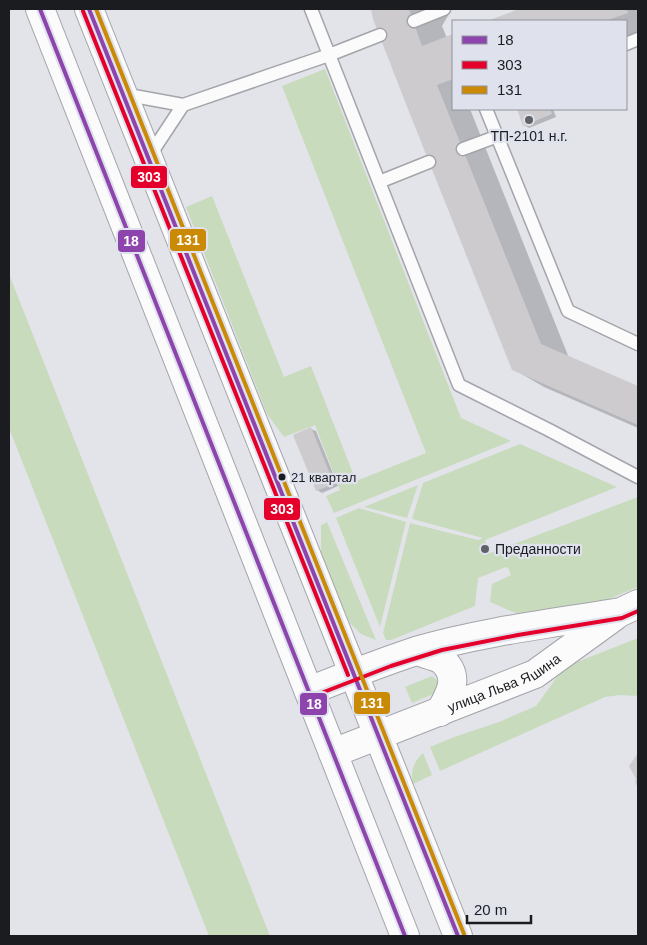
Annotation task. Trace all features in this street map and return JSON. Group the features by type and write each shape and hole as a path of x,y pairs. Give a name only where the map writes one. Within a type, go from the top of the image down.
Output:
{"main road":[{"path":"40,9 405,936"},
{"path":"89,9 458,936"},
{"name":"улица Льва Яшина","path":"309,690 417,651 464,639 629,608"},
{"name":"улица Льва Яшина","path":"333,752 535,674 629,608"},
{"path":"417,651 442,660 452,674 451,690 440,712"}],"lane":[{"path":"311,9 459,385 638,477"},
{"path":"414,21 444,9"},
{"path":"123,94 183,106 329,55 380,35"},
{"path":"148,158 183,106"},
{"path":"486,110 568,311 638,344"},
{"path":"463,149 498,136"},
{"path":"379,182 429,162"}],"green space":[{"path":"325,69 461,418 511,441 334,513 326,496 340,490 315,425 284,437 267,414 186,207 212,196 284,377 311,366 356,481 426,453 282,86"},
{"path":"9,274 270,936 209,936 9,428"},
{"path":"520,444 617,487 485,540 490,553 638,497 638,587 555,621 541,624 490,602 492,584 511,575 506,567 478,578 475,606 391,640 386,640 383,633 410,523 478,540 483,538 412,519 423,483"},
{"path":"418,485 407,518 364,507"},
{"path":"359,508 406,522 380,627 336,518"},
{"path":"327,522 376,640 361,634 350,623 321,556 321,525"},
{"path":"638,638 638,696 620,695 605,697 440,771 430,747 499,722 536,706 557,677 572,664"},
{"path":"432,676 437,680 440,687 438,692 412,703 405,687"},
{"path":"423,753 432,775 413,784 412,775 414,767 417,759"}],"building":[{"path":"371,9 409,9 422,46 452,34 452,79 437,85 541,344 638,386 638,425 512,370 373,19"},
{"path":"519,9 626,9 628,13 608,20 490,20"},
{"name":"ТП-2101 н.г.","path":"517,110 550,110 552,114 523,126"},
{"path":"311,427 334,484 316,491 293,435"},
{"path":"638,753 638,788 635,782 636,779 629,766"}],"transit line":[{"name":"18","path":"40,9 405,936"},
{"name":"18","path":"89,9 458,936"},
{"name":"131","path":"96,9 464,934"},
{"name":"303","path":"83,11 348,675"},
{"name":"303","path":"311,697 391,666 442,650 622,618 638,611"}],"place":[{"name":"ТП-2101 н.г.","path":"529,120"},
{"name":"21 квартал","path":"282,477"},
{"name":"Преданности","path":"485,549"}]}
